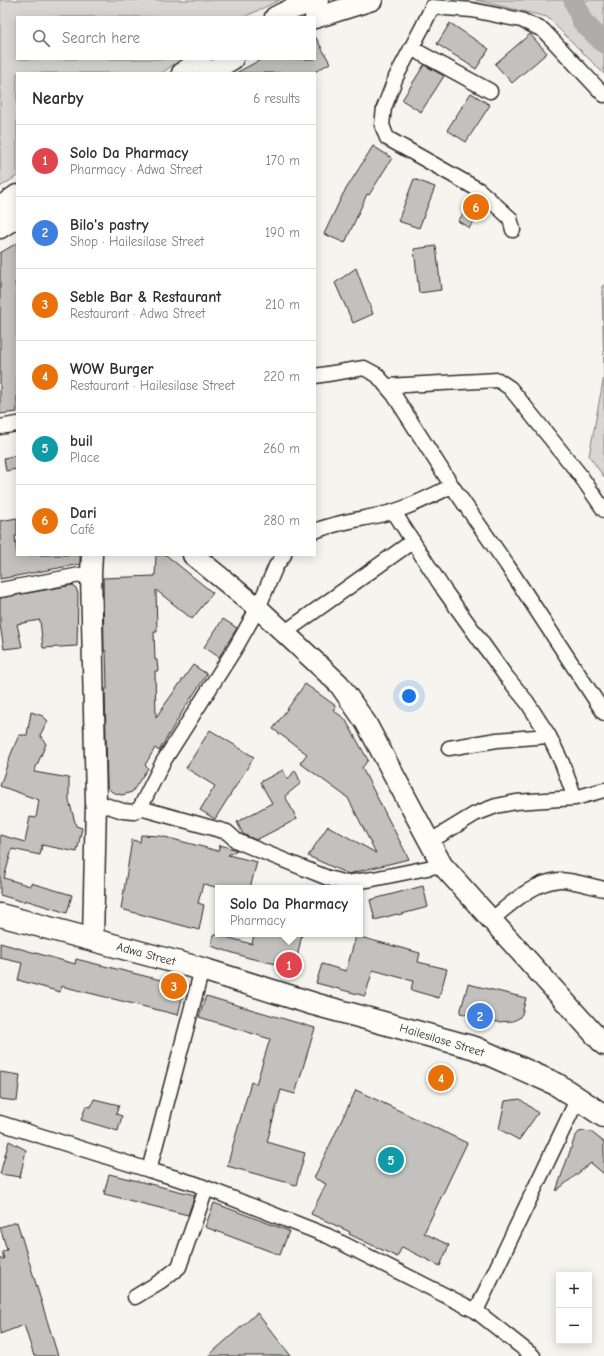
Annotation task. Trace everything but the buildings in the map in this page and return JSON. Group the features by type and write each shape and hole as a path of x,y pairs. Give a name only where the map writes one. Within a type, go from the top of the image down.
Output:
{"main road":[{"name":"Adwa Street","path":"0,915 202,969 314,1004"},
{"name":"Hailesilase Street","path":"314,1004 475,1048 556,1084 604,1116"}],"street":[{"path":"277,16 318,0"},
{"path":"316,18 372,0"},
{"path":"513,230 510,218 479,190 387,138 382,125 384,108 396,77 423,26 432,3 521,20 543,30 604,95"},
{"path":"411,48 490,91"},
{"path":"183,72 200,60"},
{"path":"212,72 231,60"},
{"path":"0,206 16,196"},
{"path":"0,228 16,218"},
{"path":"316,376 364,368 377,375 394,395 452,486 507,565 604,712"},
{"path":"386,386 498,380 510,388 580,475 604,510"},
{"path":"0,427 16,424"},
{"path":"316,531 329,525 394,512 414,505 452,486"},
{"path":"394,512 444,590 505,675 527,702 549,736 562,763 575,798"},
{"path":"284,633 413,541"},
{"path":"194,556 258,608 339,684 366,722 442,865 604,1045"},
{"path":"96,802 123,811 134,812 140,808 163,762 236,647 258,608 276,566 283,556"},
{"path":"0,590 92,564 96,802 93,940"},
{"path":"449,748 498,740 549,736"},
{"path":"429,842 475,814 496,806 516,802 575,798 604,790"},
{"path":"140,808 227,832 237,841 328,878 346,883 442,865"},
{"path":"491,920 523,894 538,885 560,880 604,889"},
{"path":"149,1170 202,969"},
{"path":"476,1311 578,1098"},
{"path":"0,1123 196,1184 328,1236 476,1311 533,1356"},
{"path":"135,1297 161,1281 179,1266 205,1192 203,1188 196,1184"}],"shaded area":[{"path":"0,0 280,0 246,16 16,16 16,60 180,60 163,72 16,72 16,177 0,187"},
{"path":"475,0 604,0 604,74 547,17"},
{"path":"604,285 604,376 602,286"},
{"path":"604,376 604,477 589,456"}],"waterway":[{"path":"574,0 582,21 604,43"}],"place":[{"name":"Dari","path":"476,207"},
{"name":"Solo Da Pharmacy","path":"289,965"},
{"name":"Seble Bar & Restaurant","path":"174,986"},
{"name":"Bilo's pastry","path":"480,1016"},
{"name":"WOW Burger","path":"441,1078"},
{"name":"buil","path":"391,1160"}]}
